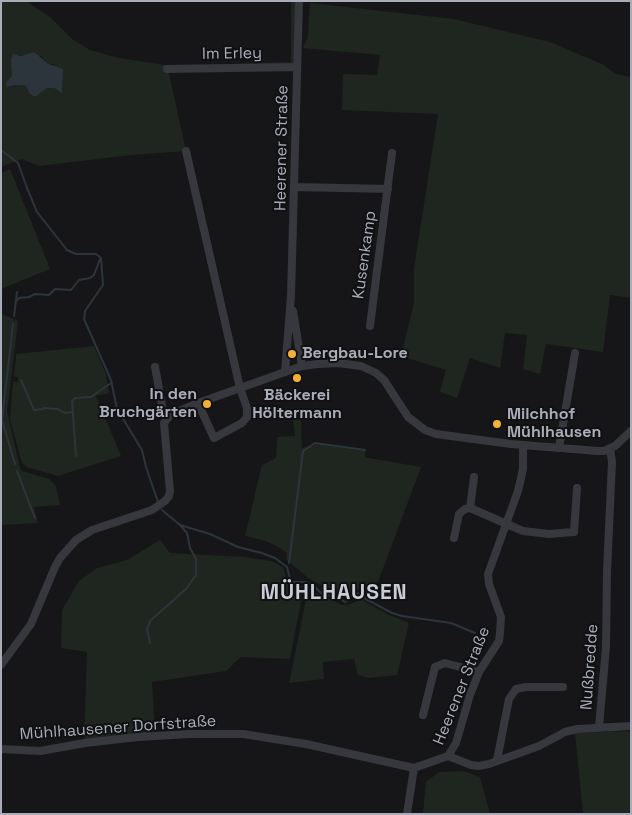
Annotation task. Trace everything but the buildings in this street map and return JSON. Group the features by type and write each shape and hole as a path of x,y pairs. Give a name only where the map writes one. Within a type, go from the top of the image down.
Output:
{"street":[{"name":"Heerener Straße","path":"285,372 291,296 299,1"},
{"name":"Im Erley","path":"167,68 297,67"},
{"path":"186,151 240,388 247,408 246,417 242,423 214,438 198,402"},
{"name":"Kusenkamp","path":"370,326 392,153"},
{"name":"Kusenkamp","path":"295,187 388,189"},
{"name":"Heerener Straße","path":"291,296 302,366"},
{"path":"559,448 576,353"},
{"path":"166,418 198,402 302,366 330,363 361,366 376,373 384,380 408,417 425,430 436,434 523,445 597,451 610,448 619,443 631,431"},
{"path":"1,665 31,624 55,567 60,558 76,540 92,530 152,510 165,502 169,496 170,487 163,429 166,418 154,367"},
{"name":"Heerener Straße","path":"414,768 448,756 456,743 479,672 499,640 501,617 489,584 488,574 518,491 523,470 523,445"},
{"name":"Nußbredde","path":"448,756 471,765 479,766 539,746 565,732 599,727 606,647 612,462 610,448"},
{"path":"470,508 474,477"},
{"path":"454,538 459,514 465,509 470,508 523,531 549,534 574,532 577,488"},
{"path":"422,715 435,667 445,663 479,672"},
{"path":"497,760 509,700 516,689 526,687 563,687"},
{"path":"599,727 631,726"},
{"name":"Mühlhausener Dorfstraße","path":"1,749 40,751 85,743 138,737 190,734 243,734 306,744 414,768"},
{"path":"407,814 414,768"}],"shaded area":[{"path":"1,1 26,1 50,17 72,39 90,50 119,58 172,66 291,62 291,1 298,1 297,67 168,69 186,151 131,155 39,166 22,159 1,167","holes":["13,55 41,56 49,64 54,64 63,90 47,88 35,97 30,94 25,85 5,83 12,76"]},
{"path":"310,3 454,19 550,42 602,64 616,74 631,77 631,298 610,295 603,352 546,344 540,374 523,369 527,335 505,333 500,368 470,358 457,398 440,392 446,370 401,356 414,303 414,268 438,114 342,110 343,74 377,75 380,55 303,48 308,36"},
{"path":"34,52 49,64 63,69 62,93 54,88 47,88 35,97 30,94 25,85 7,87 5,83 12,76 11,60 13,54 21,56"},
{"path":"10,169 50,269 1,289 1,173"},
{"path":"1,314 17,320 18,323 7,411 20,468 22,471 49,479 56,486 60,505 34,507 38,523 1,525"},
{"path":"94,346 106,374 109,393 96,396 121,456 58,476 27,467 22,463 10,419 13,382 18,382 18,377 14,377 16,354"},
{"path":"301,419 302,448 318,444 365,451 365,457 421,467 378,582 374,586 347,592 330,590 308,578 286,559 287,553 280,548 266,541 245,536 262,465 276,458 277,437 295,436 293,420"},
{"path":"160,540 170,553 244,557 271,561 283,567 287,581 294,585 304,586 290,659 241,657 226,671 152,682 155,732 84,741 87,652 61,648 62,610 79,581 97,568 127,560"},
{"path":"308,590 313,590 323,598 331,599 341,605 348,605 362,600 387,614 409,623 397,675 369,678 358,675 354,659 323,662 324,679 289,683"},
{"path":"631,731 631,814 583,814 575,733"},
{"path":"464,771 480,777 490,814 423,814 426,782 439,772"}],"waterway":[{"path":"1,150 18,163 37,212 67,250 76,254 96,254 101,258 103,285 85,311 84,319 111,380 117,409 142,450 158,502"},
{"path":"16,301 19,298 35,294 49,295 55,289 71,290 79,280 90,278 94,275 100,259"},
{"path":"14,316 17,292"},
{"path":"13,324 2,420 15,464"},
{"path":"21,380 34,410 44,408 57,409 65,413 72,412"},
{"path":"76,456 72,401 75,398 91,397 111,383"},
{"path":"289,563 303,451 315,443 365,450"},
{"path":"17,471 35,518"},
{"path":"162,510 180,525 210,534 238,547 275,558 287,567 290,579 293,582 305,582 313,585 323,595 335,596 345,602 360,593 364,598 392,613 451,623 475,633"},
{"path":"150,643 147,629 150,621 186,589 196,575 196,559 190,548 187,533 180,525"},
{"path":"361,593 377,588"}],"place":[{"name":"Bergbau-Lore","path":"292,354"},
{"name":"Bäckerei Höltermann","path":"297,378"},
{"name":"In den Bruchgärten","path":"207,404"},
{"name":"Milchhof Mühlhausen","path":"497,424"}],"district":[{"name":"MÜHLHAUSEN","path":"334,593"}]}
